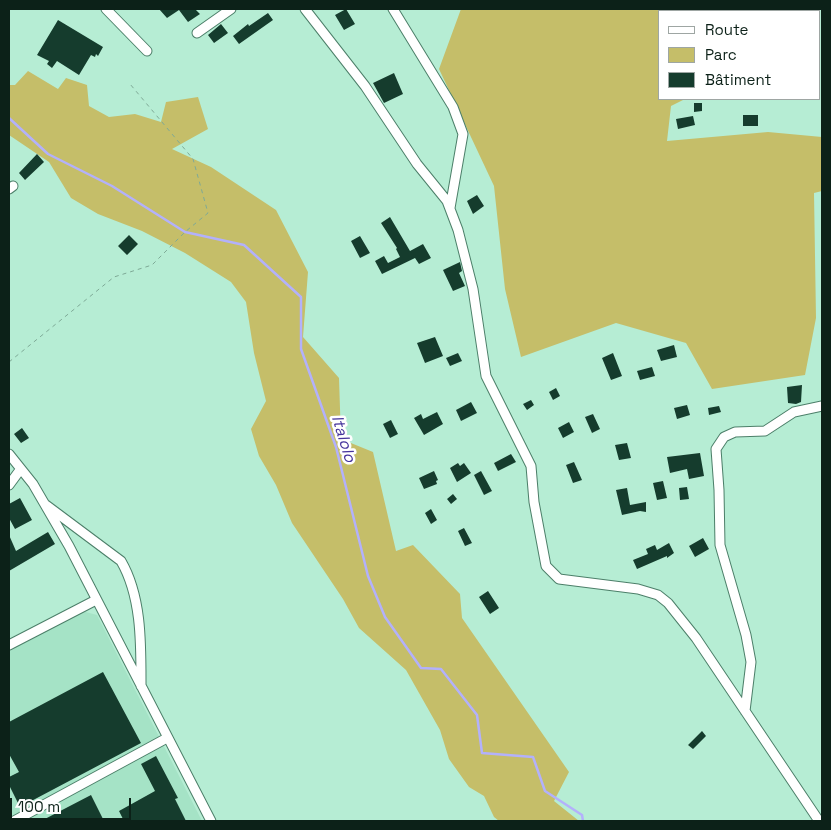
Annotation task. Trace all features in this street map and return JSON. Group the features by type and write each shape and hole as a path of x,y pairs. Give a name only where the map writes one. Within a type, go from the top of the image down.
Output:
{"street":[{"path":"106,9 147,51"},
{"path":"197,33 231,9"},
{"path":"305,9 364,86 384,118 417,164 444,196 450,208 473,289 486,376 530,466 534,502 546,566 559,578 626,587 658,596 668,603 696,638 819,821"},
{"path":"393,9 453,106 463,134 450,208"},
{"path":"745,711 750,662 746,635 720,545 720,490 716,449 724,437 735,432 765,431 794,412 822,406"},
{"path":"9,454 33,484 44,503 211,821"},
{"path":"9,485 20,470"},
{"path":"44,503 121,561 126,569 139,622 141,689"},
{"path":"9,645 96,600"},
{"path":"14,821 167,738"}],"path":[{"path":"9,362 114,277 152,265 185,232 208,213 193,159 130,84"}],"shaded area":[{"path":"78,610 97,615 202,821 9,821 9,650"}],"green space":[{"path":"461,9 759,9 658,10 658,100 683,100 671,106 667,141 768,132 822,137 822,191 814,193 816,318 805,375 712,389 686,343 616,323 521,357 505,289 494,186 439,69"},
{"path":"28,71 58,89 66,78 87,85 89,106 109,117 135,114 161,122 166,102 198,97 208,129 172,149 211,167 276,210 308,272 303,337 339,378 341,439 373,452 396,551 413,545 460,594 462,618 569,772 554,801 579,821 499,821 494,817 484,796 469,787 449,759 440,730 406,670 359,628 343,599 292,523 276,485 259,456 251,429 266,401 254,353 246,302 231,282 185,253 142,231 98,214 71,198 49,162 9,135 9,85 15,85"}],"building":[{"path":"159,9 195,9 200,14 188,22 179,10 167,18"},
{"path":"346,9 355,24 344,30 335,15"},
{"path":"268,13 273,20 239,44 233,36 248,24 249,26"},
{"path":"58,20 103,47 98,56 96,54 95,57 91,55 79,75 57,61 52,68 47,64 49,61 37,55"},
{"path":"221,24 228,33 214,43 208,35"},
{"path":"394,73 403,94 384,103 373,83"},
{"path":"694,103 702,103 702,111 694,112"},
{"path":"743,115 758,115 758,126 743,126"},
{"path":"693,116 695,125 678,129 676,119"},
{"path":"37,154 44,162 25,180 19,173"},
{"path":"477,195 484,206 473,214 467,201"},
{"path":"390,217 410,251 423,244 431,258 419,264 415,258 382,274 375,261 384,256 388,263 400,257 397,248 381,223"},
{"path":"129,235 138,244 127,255 118,246"},
{"path":"360,236 370,253 360,258 351,241"},
{"path":"460,262 462,271 459,273 465,286 453,291 443,270"},
{"path":"435,337 443,356 425,363 417,343"},
{"path":"674,345 677,357 661,361 657,350"},
{"path":"458,353 462,361 450,366 446,358"},
{"path":"613,353 622,376 611,380 602,358"},
{"path":"652,367 655,376 640,380 637,371"},
{"path":"802,385 801,402 796,404 788,403 787,387"},
{"path":"556,388 560,396 553,400 549,392"},
{"path":"531,400 534,405 527,410 523,404"},
{"path":"471,402 477,413 461,421 456,410"},
{"path":"687,405 690,415 677,419 674,408"},
{"path":"719,406 721,412 709,415 708,408"},
{"path":"437,412 443,424 424,435 414,418 421,414 423,419"},
{"path":"593,414 600,429 592,433 585,417"},
{"path":"391,420 398,434 390,438 383,424"},
{"path":"569,422 574,432 563,438 558,428"},
{"path":"22,428 29,438 21,443 14,434"},
{"path":"627,443 631,458 619,460 615,445"},
{"path":"700,453 704,476 689,479 687,469 670,473 667,457"},
{"path":"511,454 516,462 498,471 494,463"},
{"path":"574,462 582,480 573,483 566,465"},
{"path":"458,463 460,466 464,463 471,473 457,482 450,468"},
{"path":"434,471 438,480 436,481 437,484 424,489 419,478"},
{"path":"481,471 492,491 484,495 474,475"},
{"path":"663,481 667,498 657,500 653,483"},
{"path":"687,487 689,499 680,500 679,488"},
{"path":"627,488 630,505 646,502 646,512 640,511 622,515 616,490"},
{"path":"453,494 457,499 451,504 447,499"},
{"path":"20,498 32,520 15,529 9,518 9,504"},
{"path":"431,509 437,520 431,524 425,513"},
{"path":"464,528 472,543 465,546 458,531"},
{"path":"48,532 55,544 9,571 9,535 16,551"},
{"path":"703,538 709,549 695,557 689,546"},
{"path":"669,543 674,553 667,558 667,556 637,569 633,560 648,554 646,549 655,545 657,550"},
{"path":"488,591 499,608 490,614 479,597"},
{"path":"103,672 141,743 20,807 9,785 9,777 19,772 9,754 9,722"},
{"path":"702,731 706,736 693,749 688,745"},
{"path":"156,756 178,798 175,799 186,821 124,821 119,811 155,791 141,764"},
{"path":"91,795 104,821 41,821"}],"waterway":[{"name":"Italolo","path":"9,118 48,154 112,186 185,232 244,245 301,297 301,349 336,447 368,576 385,617 421,668 441,669 477,715 482,753 533,757 545,791 582,815 583,821"}]}
